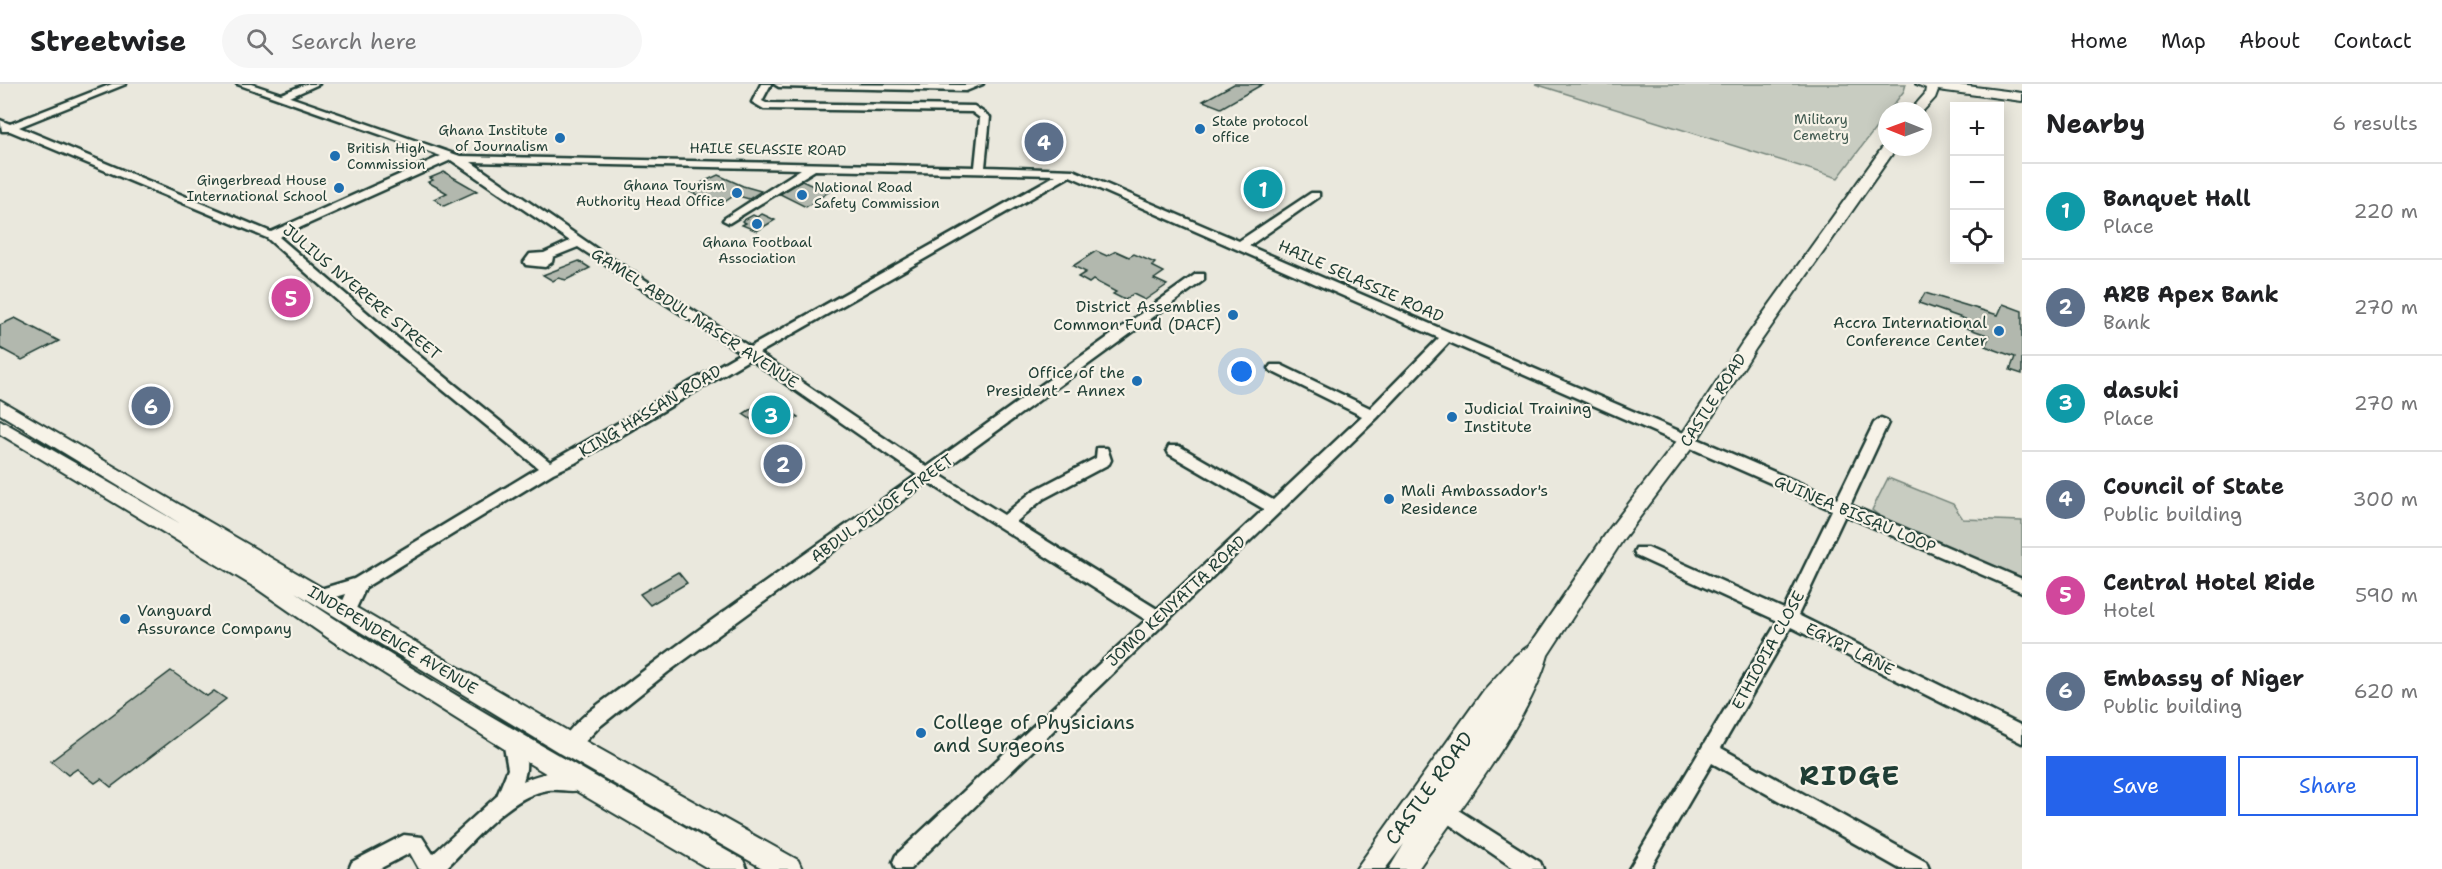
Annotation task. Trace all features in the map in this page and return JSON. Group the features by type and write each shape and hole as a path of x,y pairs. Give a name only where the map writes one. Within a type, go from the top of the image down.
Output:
{"main road":[{"path":"1922,102 1929,87 1959,86 2022,95"},
{"name":"CASTLE ROAD","path":"1402,869 1517,699 1536,664 1537,653 1617,533 1687,441 1748,347 1884,156"},
{"name":"INDEPENDENCE AVENUE","path":"0,406 569,745 789,869"},
{"name":"INDEPENDENCE AVENUE","path":"0,426 264,582 342,636 512,741 734,869"},
{"name":"CASTLE ROAD","path":"1369,869 1424,798 1501,688 1525,659 1537,653"}],"street":[{"path":"3,127 121,84"},
{"name":"GAMEL ABDUL NASER AVENUE","path":"242,84 455,158 750,353 928,475 1157,618"},
{"path":"284,97 314,84"},
{"path":"766,84 757,102 764,106 974,109 985,117 980,168"},
{"path":"779,84 966,88 978,84"},
{"name":"JULIUS NYERERE STREET","path":"3,127 271,236 380,332 548,469"},
{"path":"271,236 455,158"},
{"name":"HAILE SELASSIE ROAD","path":"455,158 980,168 1069,172 1687,441"},
{"path":"486,180 518,160"},
{"path":"729,220 814,165"},
{"path":"1017,169 1041,188"},
{"name":"KING HASSAN ROAD","path":"320,596 360,583 548,469 570,459 750,353 1069,172"},
{"path":"1240,246 1315,195"},
{"path":"546,256 579,242"},
{"name":"ABDUL DIUOF STREET","path":"569,745 592,721 662,667 1200,277"},
{"name":"JOMO KENYATTA ROAD","path":"903,862 1372,415 1447,336"},
{"path":"1276,368 1372,415"},
{"name":"ETHIOPIA CLOSE","path":"1639,869 1788,618 1881,423"},
{"name":"GUINEA BISSAU LOOP","path":"1687,441 2022,586"},
{"path":"1174,450 1274,508"},
{"path":"1006,522 1038,495 1104,460 1102,452"},
{"name":"EGYPT LANE","path":"1642,552 1788,618 2022,735"},
{"path":"346,612 360,583"},
{"path":"504,802 519,769 512,741"},
{"path":"1710,752 1919,869"},
{"path":"359,869 404,844 411,843 416,844 431,869 504,802 528,787 558,780 586,785"},
{"path":"1444,810 1533,869"}],"green space":[{"name":"Military Cemetry","path":"1535,84 1906,84 1896,102 1878,102 1878,125 1838,178"},
{"path":"1888,478 1953,504 1963,519 2022,521 2022,579 1888,523 1872,510"}],"building":[{"path":"1234,84 1263,84 1221,108 1203,101"},
{"path":"444,172 477,191 444,206 434,199 447,193 428,182 433,180 430,178"},
{"path":"718,175 761,191 749,199 735,195 720,205 690,192 698,187 694,186"},
{"name":"National Road Safety Commission","path":"802,181 813,186 817,184 830,191 806,207 780,194"},
{"name":"Ghana Footbaal Association","path":"762,214 775,220 757,231 742,225 746,223 742,221 753,215 757,217"},
{"path":"1096,251 1107,256 1116,251 1129,257 1134,254 1155,263 1152,266 1164,272 1154,279 1167,285 1145,300 1133,294 1125,300 1113,294 1116,292 1093,280 1089,283 1078,277 1086,272 1073,266"},
{"path":"579,261 590,268 566,280 558,278 553,281 543,275"},
{"name":"Accra International Conference Center","path":"1925,293 1998,315 2003,304 2022,311 2022,374 2010,370 2015,357 1985,346 1990,336 1961,326 1965,319 1919,303"},
{"path":"15,318 59,341 22,360 0,348 0,325"},
{"path":"768,398 798,417 773,434 743,414"},
{"path":"678,572 687,583 650,605 640,594"},
{"path":"171,671 207,696 214,691 226,699 111,787 101,779 95,783 77,769 68,775 51,761"}],"waterway":[{"path":"990,212 1033,187"},
{"path":"864,283 894,266"},
{"path":"822,306 867,281"}],"place":[{"name":"State protocol office","path":"1200,129"},
{"name":"Ghana Institute of Journalism","path":"560,138"},
{"name":"Council of State","path":"1044,142"},
{"name":"British High Commission","path":"335,156"},
{"name":"Gingerbread House International School","path":"339,188"},
{"name":"Banquet Hall","path":"1263,189"},
{"name":"Ghana Tourism Authority Head Office","path":"737,193"},
{"name":"National Road Safety Commission","path":"802,195"},
{"name":"Ghana Footbaal Association","path":"757,224"},
{"name":"Central Hotel Ride","path":"291,298"},
{"name":"District Assemblies Common Fund (DACF)","path":"1233,315"},
{"name":"Accra International Conference Center","path":"1999,331"},
{"name":"Office of the President - Annex","path":"1137,381"},
{"name":"Embassy of Niger","path":"151,406"},
{"name":"dasuki","path":"771,415"},
{"name":"Judicial Training Institute","path":"1452,417"},
{"name":"ARB Apex Bank","path":"783,464"},
{"name":"Mali Ambassador's Residence","path":"1389,499"},
{"name":"Vanguard Assurance Company","path":"125,619"},
{"name":"College of Physicians and Surgeons","path":"921,733"}],"district":[{"name":"RIDGE","path":"1850,775"}]}
